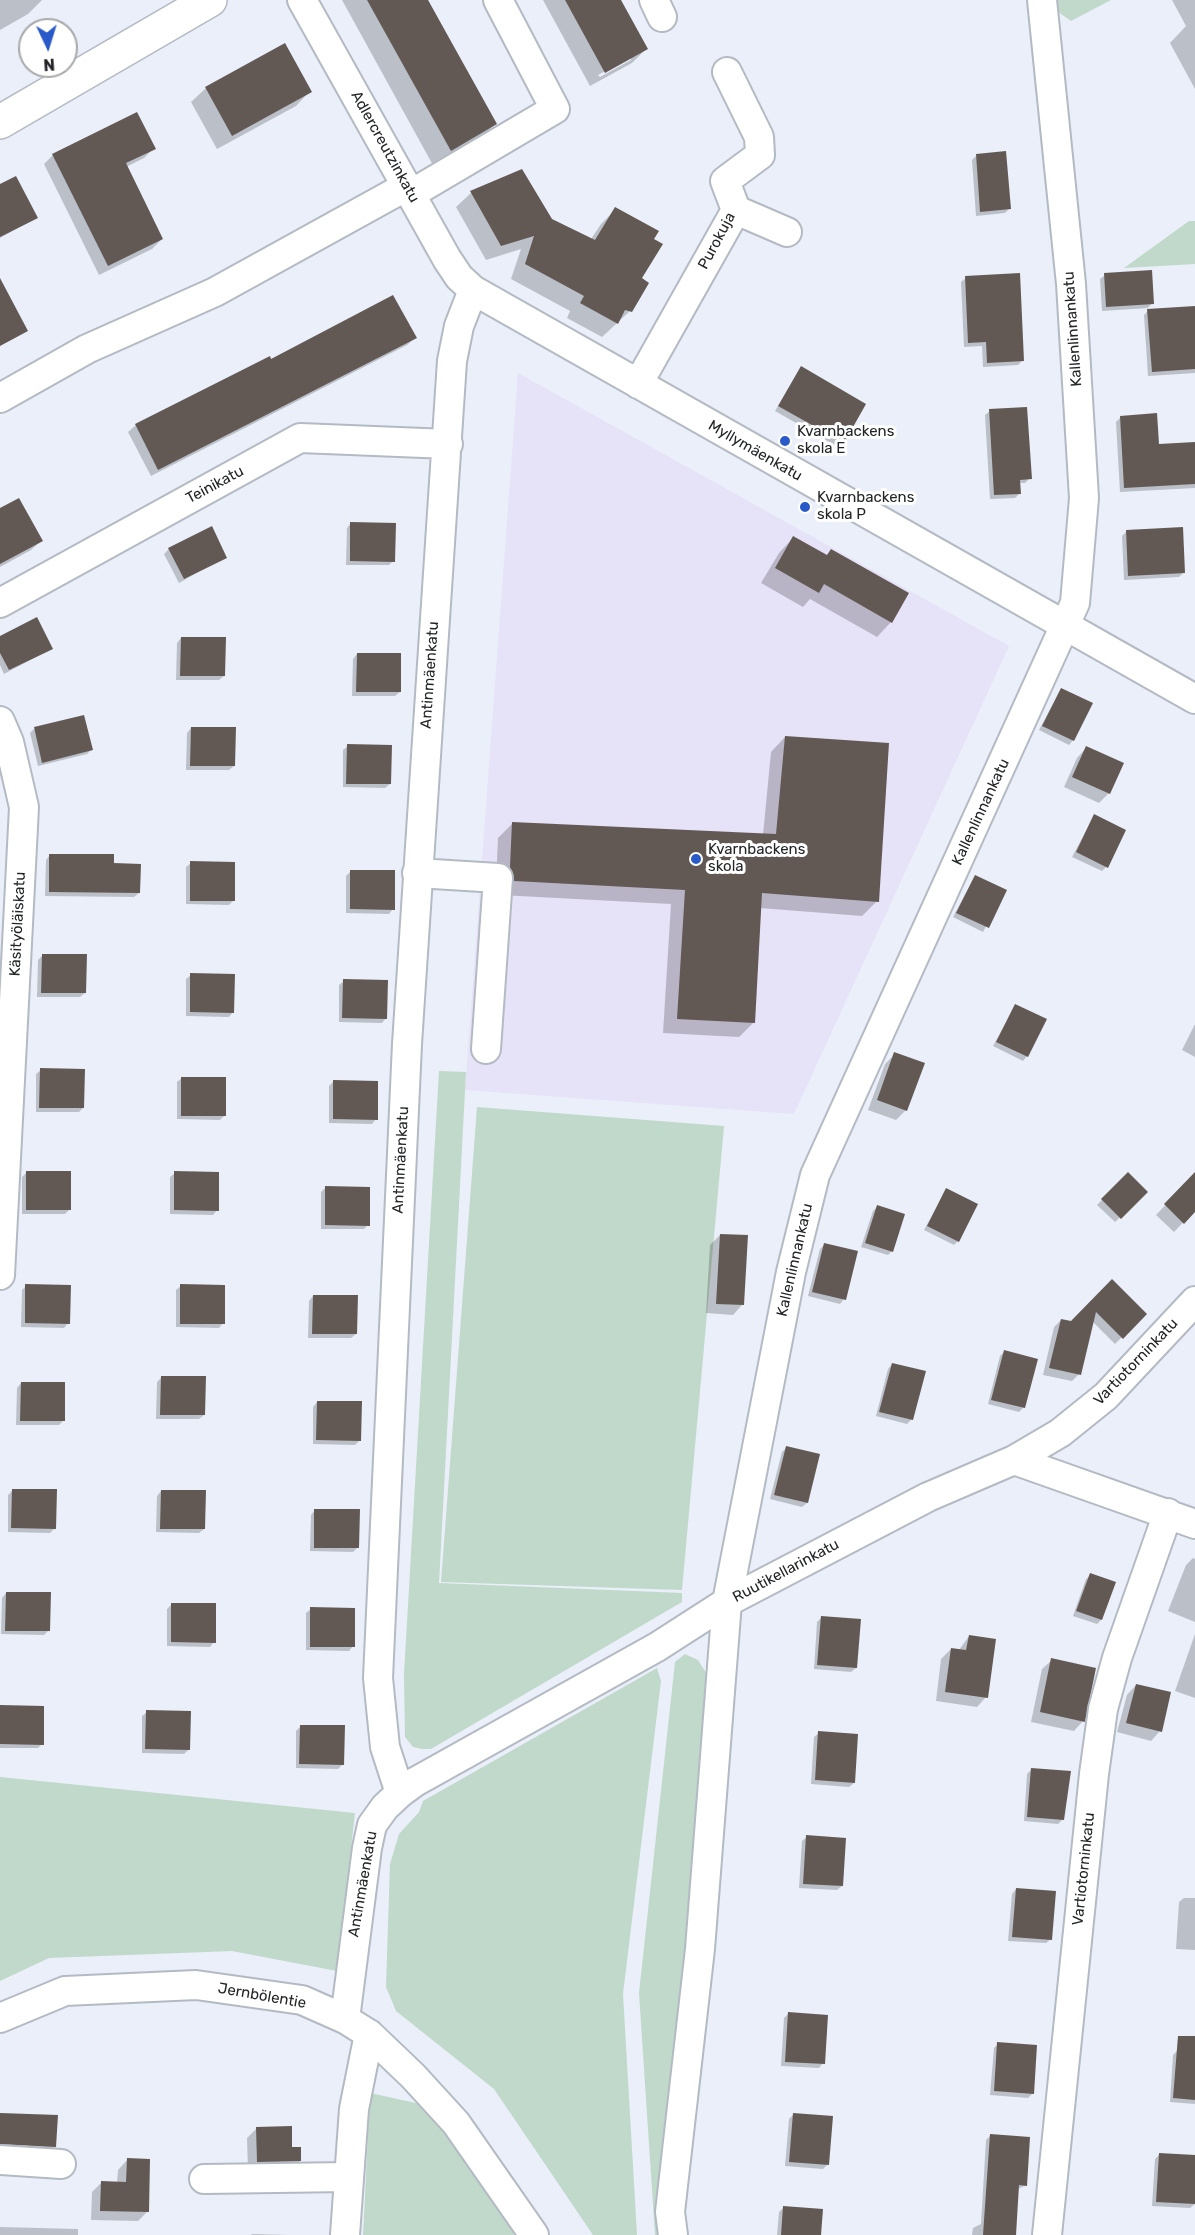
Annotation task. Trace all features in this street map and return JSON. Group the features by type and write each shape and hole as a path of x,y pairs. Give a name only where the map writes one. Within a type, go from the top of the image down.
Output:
{"main road":[{"path":"0,122 210,0"}],"street":[{"name":"Adlercreutzinkatu","path":"302,0 447,258 459,277 473,290"},
{"path":"0,398 87,349 215,292 409,190 555,109 498,0"},
{"name":"Kallenlinnankatu","path":"673,2235 670,2212 700,1949 727,1602 791,1272 815,1175 1075,603 1084,498 1071,284 1042,0"},
{"name":"Purokuja","path":"638,384 736,210 725,181 760,155 759,137 727,72"},
{"path":"736,210 787,232"},
{"name":"Myllymäenkatu","path":"473,290 1195,699"},
{"name":"Antinmäenkatu","path":"345,2235 354,2109 367,1848 372,1825 385,1807 400,1793 386,1747 378,1678 407,1044 430,663 448,444 452,361 459,326 473,290"},
{"name":"Teinikatu","path":"0,603 300,438 448,444"},
{"name":"Käsityöläiskatu","path":"0,721 9,742 24,807 0,1275"},
{"path":"417,873 498,878 486,1049"},
{"name":"Vartiotorninkatu","path":"1014,1460 1060,1433 1106,1396 1195,1301"},
{"path":"1014,1460 1195,1524"},
{"name":"Ruutikellarinkatu","path":"400,1793 657,1647 727,1602 928,1497 1014,1460"},
{"name":"Vartiotorninkatu","path":"1047,2235 1090,1808 1103,1709 1117,1658 1168,1513"},
{"name":"Jernbölentie","path":"0,2018 65,1990 196,1985 302,2000 357,2027 413,2076 456,2123 534,2235"},
{"path":"0,2160 62,2164"},
{"path":"204,2179 348,2177"}],"shaded area":[{"name":"Kvarnbackens skola","path":"518,373 1009,646 794,1114 465,1090"}],"green space":[{"path":"1054,0 1111,0 1071,21 1054,9"},
{"path":"1189,221 1195,221 1195,264 1124,268"},
{"path":"439,1071 466,1072 439,1583 682,1593 682,1602 431,1749 422,1749 413,1747 405,1737 404,1674"},
{"path":"477,1107 724,1126 682,1590 441,1582"},
{"path":"685,1654 698,1660 708,1676 690,1919 661,2235 655,2235 639,1993 675,1662"},
{"path":"657,1668 661,1681 623,1994 637,2235 593,2235 494,2089 396,2011 386,1987 390,1864 399,1834 419,1812 423,1801"},
{"path":"0,1777 355,1813 337,1971 232,1951 49,1958 0,1981"},
{"path":"370,2093 416,2103 454,2140 519,2235 363,2235"}],"building":[{"path":"367,0 428,0 497,124 451,151"},
{"path":"565,0 621,0 648,49 605,73"},
{"path":"285,43 312,92 232,136 205,87"},
{"path":"137,112 156,149 126,163 163,239 108,266 52,154"},
{"path":"1006,151 1011,209 980,212 976,154"},
{"path":"522,169 552,219 595,240 615,207 659,231 654,239 663,244 642,278 649,283 632,312 625,310 618,324 580,303 584,296 525,264 534,236 501,246 470,191"},
{"path":"16,176 38,218 0,237 0,184"},
{"path":"1152,270 1154,304 1106,307 1104,273"},
{"path":"1020,273 1024,361 987,363 986,342 968,343 965,276"},
{"path":"0,278 28,331 0,346"},
{"path":"393,295 417,338 158,470 135,424 270,356 271,359"},
{"path":"1195,306 1195,369 1152,372 1147,309"},
{"path":"801,366 866,404 844,443 778,406"},
{"path":"1027,407 1032,479 1020,480 1021,494 994,495 989,409"},
{"path":"1157,413 1159,444 1195,442 1195,484 1124,488 1120,416"},
{"path":"19,498 43,541 0,564 0,508"},
{"path":"350,522 396,523 395,562 350,561"},
{"path":"212,526 227,558 184,579 168,548"},
{"path":"1183,527 1185,573 1128,576 1126,530"},
{"path":"793,536 827,555 831,549 909,593 892,623 824,584 819,593 775,568"},
{"path":"37,617 53,649 9,670 0,653 0,636"},
{"path":"181,637 226,637 225,676 180,676"},
{"path":"357,653 401,653 401,692 356,692"},
{"path":"1061,688 1093,703 1074,741 1042,726"},
{"path":"84,715 93,750 42,763 34,727"},
{"path":"191,727 236,727 235,766 190,766"},
{"path":"785,736 889,743 879,902 762,893 755,1023 677,1019 685,890 514,881 510,867 512,822 776,834"},
{"path":"347,744 392,745 391,784 346,784"},
{"path":"1086,746 1124,763 1110,794 1072,777"},
{"path":"1094,814 1126,830 1108,868 1076,852"},
{"path":"49,854 114,854 114,863 141,864 140,893 49,892"},
{"path":"190,861 235,862 235,901 190,901"},
{"path":"350,870 395,870 395,910 350,909"},
{"path":"975,875 1007,890 989,928 956,913"},
{"path":"42,954 87,954 86,993 41,993"},
{"path":"190,973 235,974 234,1013 190,1012"},
{"path":"343,979 388,980 387,1019 342,1018"},
{"path":"1015,1004 1047,1019 1028,1057 996,1042"},
{"path":"894,1052 925,1063 907,1111 877,1100"},
{"path":"40,1068 85,1069 84,1108 39,1108"},
{"path":"181,1077 226,1077 226,1116 181,1116"},
{"path":"333,1080 378,1081 378,1120 333,1119"},
{"path":"26,1171 71,1171 71,1210 26,1210"},
{"path":"174,1171 219,1172 219,1211 174,1210"},
{"path":"1128,1172 1148,1192 1121,1219 1101,1199"},
{"path":"1195,1172 1195,1212 1184,1224 1164,1204"},
{"path":"325,1186 370,1187 370,1226 325,1225"},
{"path":"946,1188 978,1204 959,1242 927,1226"},
{"path":"877,1205 905,1214 893,1252 865,1243"},
{"path":"720,1234 748,1235 744,1305 716,1304"},
{"path":"824,1243 858,1251 846,1300 812,1292"},
{"path":"1112,1279 1147,1314 1123,1339 1096,1312 1081,1375 1049,1368 1061,1319 1071,1321"},
{"path":"25,1284 71,1285 70,1324 25,1323"},
{"path":"180,1284 225,1285 225,1324 180,1324"},
{"path":"313,1295 358,1295 357,1334 312,1334"},
{"path":"1004,1350 1038,1359 1025,1408 991,1400"},
{"path":"892,1363 926,1371 913,1420 879,1412"},
{"path":"161,1376 206,1376 205,1415 160,1415"},
{"path":"21,1382 65,1382 65,1421 20,1421"},
{"path":"317,1401 362,1401 361,1441 316,1440"},
{"path":"786,1446 820,1454 808,1503 774,1495"},
{"path":"12,1489 57,1489 56,1529 11,1528"},
{"path":"161,1490 206,1490 205,1529 160,1529"},
{"path":"314,1509 360,1509 359,1548 314,1548"},
{"path":"1090,1573 1116,1582 1102,1620 1076,1611"},
{"path":"6,1592 51,1592 50,1631 5,1631"},
{"path":"171,1603 216,1603 216,1643 171,1642"},
{"path":"310,1607 355,1608 355,1647 310,1647"},
{"path":"821,1616 861,1619 857,1668 817,1665"},
{"path":"969,1635 996,1639 988,1698 945,1692 951,1648 966,1650"},
{"path":"1051,1658 1096,1668 1085,1722 1040,1712"},
{"path":"1136,1684 1171,1692 1162,1732 1126,1723"},
{"path":"0,1705 44,1706 44,1745 0,1744"},
{"path":"146,1710 191,1711 190,1750 145,1749"},
{"path":"300,1725 345,1725 344,1765 299,1764"},
{"path":"818,1731 858,1734 855,1783 815,1780"},
{"path":"1031,1768 1071,1771 1064,1820 1027,1817"},
{"path":"806,1835 846,1838 843,1886 803,1884"},
{"path":"1016,1888 1056,1891 1052,1940 1012,1937"},
{"path":"788,2012 828,2015 825,2064 785,2062"},
{"path":"1178,2036 1195,2036 1195,2100 1173,2098"},
{"path":"997,2042 1037,2045 1034,2094 994,2091"},
{"path":"0,2113 58,2115 56,2147 0,2144"},
{"path":"793,2113 833,2116 829,2165 789,2162"},
{"path":"292,2126 292,2147 301,2147 301,2161 257,2162 256,2127"},
{"path":"990,2134 1030,2137 1027,2186 1019,2185 1016,2235 983,2235"},
{"path":"1159,2153 1195,2155 1195,2204 1156,2202"},
{"path":"127,2158 150,2159 149,2212 100,2211 101,2181 126,2182"},
{"path":"783,2206 823,2209 821,2235 781,2235"}],"place":[{"name":"Kvarnbackens skola E","path":"785,441"},
{"name":"Kvarnbackens skola P","path":"805,507"},
{"name":"Kvarnbackens skola","path":"696,859"}]}
